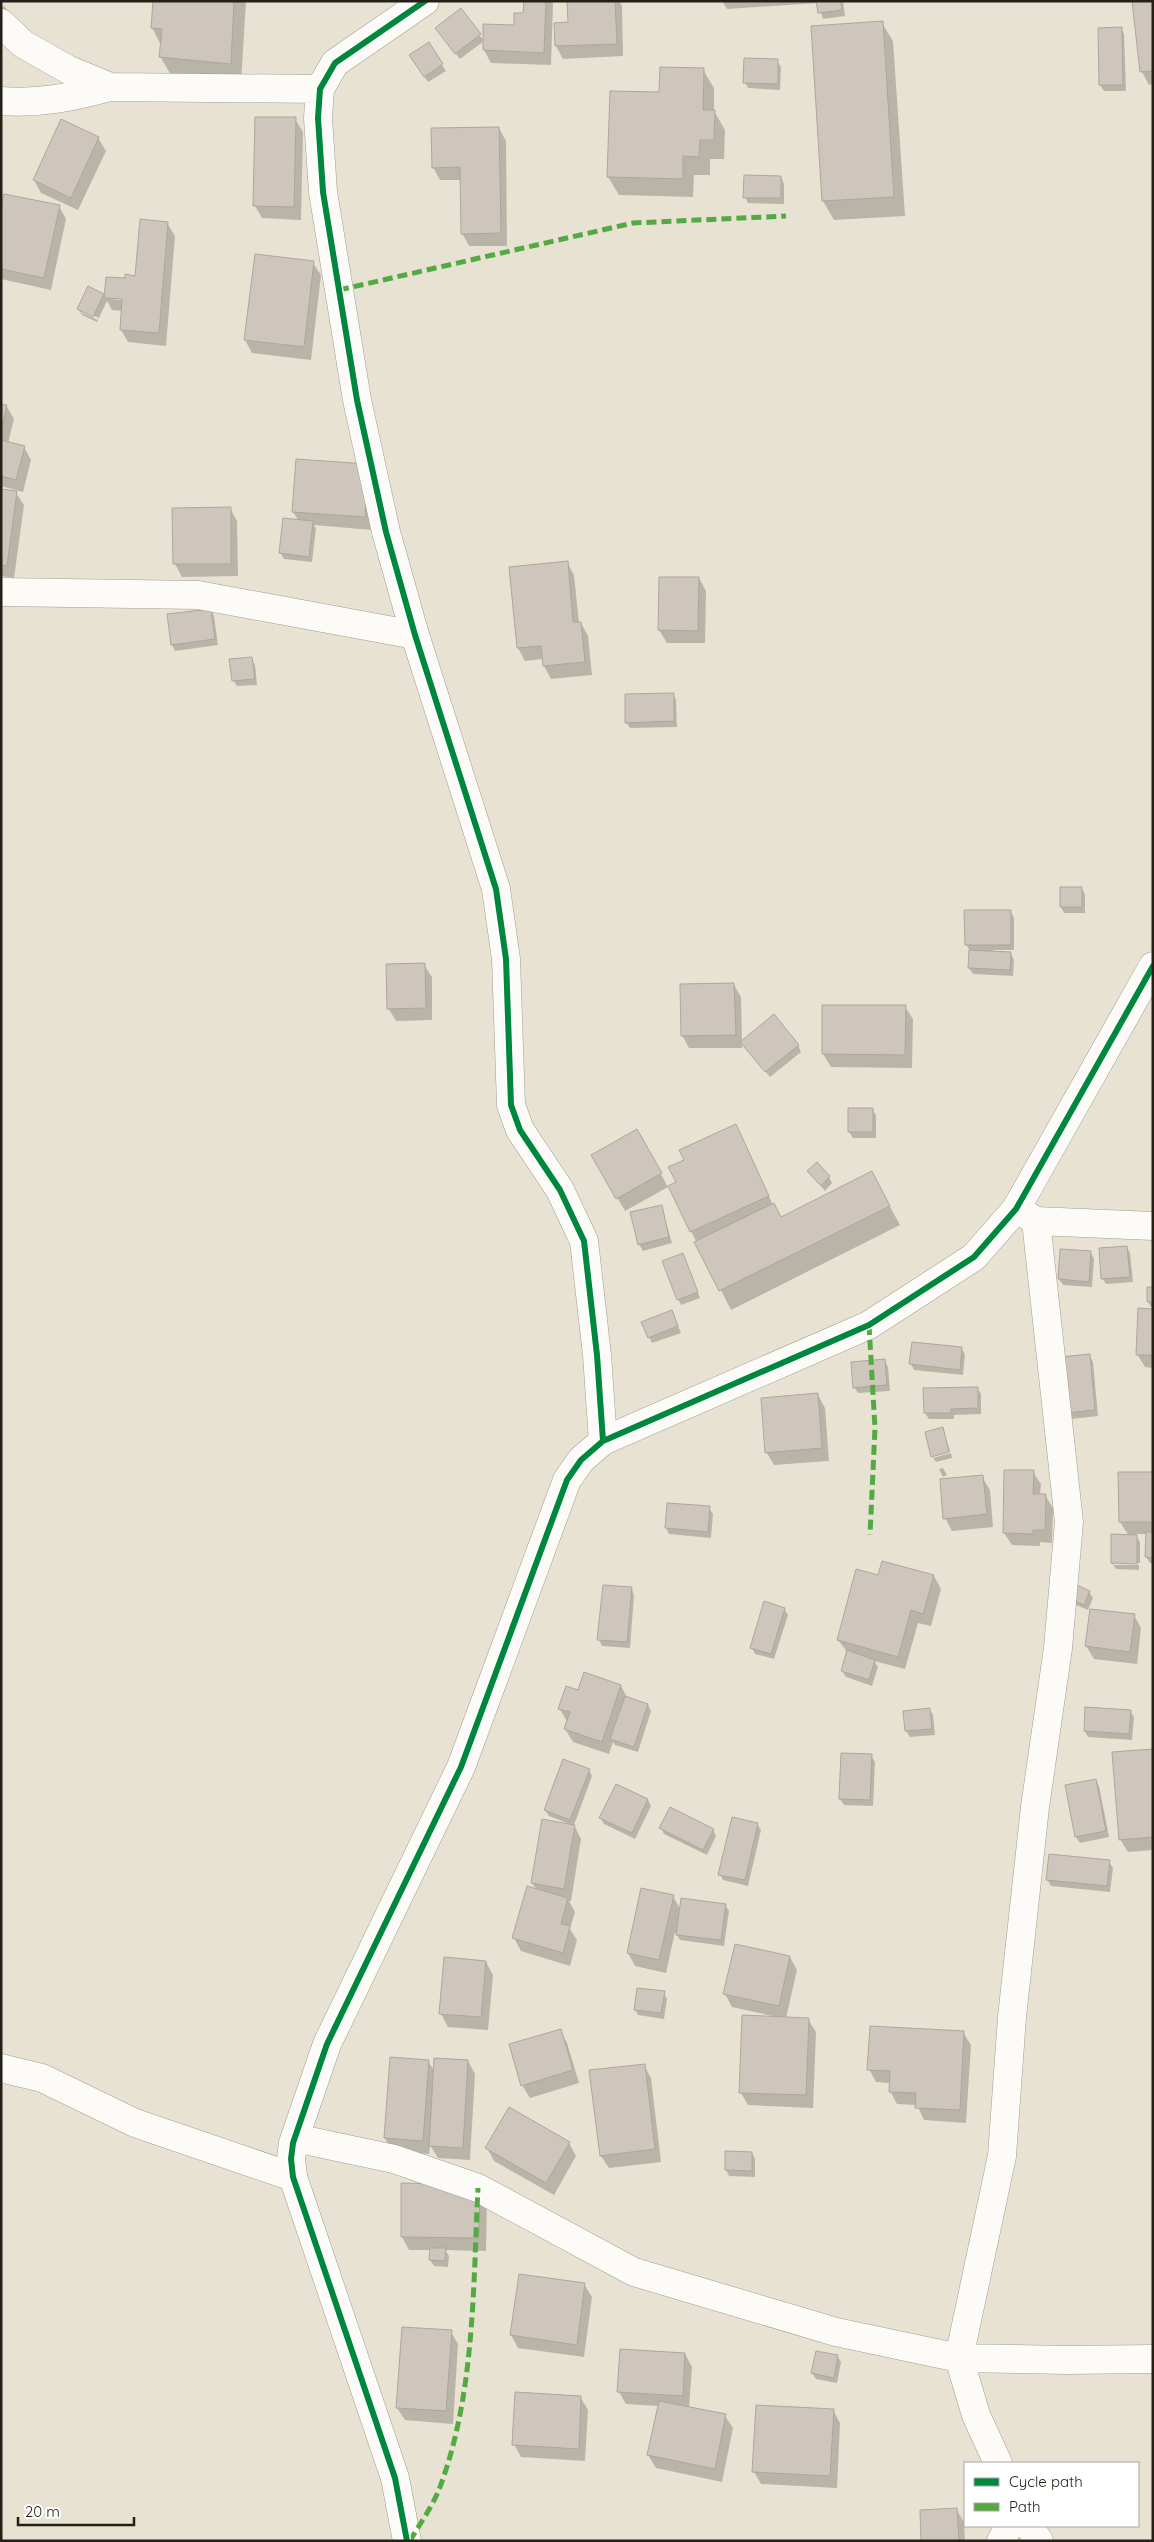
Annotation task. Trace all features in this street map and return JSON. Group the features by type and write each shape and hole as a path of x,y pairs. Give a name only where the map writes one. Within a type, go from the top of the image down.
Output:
{"street":[{"path":"425,1 335,63 320,89 318,118 323,192 357,400 386,532 415,635 496,889 506,959 511,1105 520,1130 560,1190 584,1241 597,1355 603,1441"},
{"path":"1,23 23,44 69,70 110,87"},
{"path":"1,101 29,103 73,98 110,87 320,89"},
{"path":"1,592 198,595 415,635"},
{"path":"407,2541 395,2478 293,2177 291,2159 295,2138 327,2044 461,1767 567,1480 581,1460 603,1441 869,1325 974,1257 1026,1215 1153,966"},
{"path":"1026,1215 1153,1226"},
{"path":"998,2462 976,2415 959,2358 1002,2156 1012,2017 1035,1807 1058,1648 1069,1522 1026,1215"},
{"path":"1,2068 42,2078 135,2122 293,2177"},
{"path":"295,2138 394,2159 478,2188 634,2272 836,2332 959,2358 1153,2359"},
{"path":"1001,2541 1008,2527"},
{"path":"1030,2527 1039,2541"}],"building":[{"path":"153,1 234,1 231,64 159,57 162,29 151,28"},
{"path":"524,1 546,1 544,53 483,50 483,24 514,25 514,13 523,13"},
{"path":"567,1 615,1 617,44 555,46 554,23 568,22"},
{"path":"816,1 841,1 842,10 818,13"},
{"path":"1132,1 1153,1 1153,71 1140,72"},
{"path":"461,8 481,34 455,54 435,28"},
{"path":"883,21 894,197 822,201 811,26"},
{"path":"1122,27 1123,85 1099,85 1098,28"},
{"path":"429,42 443,64 424,77 409,55"},
{"path":"744,58 778,59 778,84 743,83"},
{"path":"660,67 704,68 703,110 715,110 714,140 700,140 699,157 683,156 683,179 607,177 610,91 659,92"},
{"path":"255,117 296,117 294,207 253,206"},
{"path":"61,119 99,137 71,198 33,180"},
{"path":"499,127 501,233 461,234 460,167 432,168 431,128"},
{"path":"744,175 781,176 781,198 743,198"},
{"path":"4,194 60,205 44,278 1,269 1,204"},
{"path":"140,219 168,222 159,333 120,330 122,299 104,298 106,277 125,278 125,274 135,276"},
{"path":"255,254 314,261 304,347 244,340"},
{"path":"88,286 104,294 93,317 77,309"},
{"path":"1,404 7,405 1,431"},
{"path":"1,440 25,446 16,480 1,476"},
{"path":"296,459 368,464 365,517 292,512"},
{"path":"1,489 17,491 7,566 1,565"},
{"path":"231,507 231,564 173,564 172,508"},
{"path":"283,518 313,521 309,557 279,553"},
{"path":"568,561 573,622 581,622 585,662 543,666 541,646 517,648 509,567"},
{"path":"659,577 699,577 698,631 658,630"},
{"path":"211,609 215,639 171,645 167,614"},
{"path":"252,657 255,679 232,681 229,659"},
{"path":"674,693 674,721 625,723 625,694"},
{"path":"1060,887 1082,887 1082,907 1060,907"},
{"path":"964,910 1011,910 1011,945 965,945"},
{"path":"969,950 1011,952 1010,970 968,968"},
{"path":"425,963 426,1008 387,1009 386,964"},
{"path":"734,983 736,1035 681,1036 680,984"},
{"path":"822,1005 906,1005 905,1055 822,1054"},
{"path":"774,1014 799,1045 765,1072 740,1042"},
{"path":"848,1108 873,1108 873,1132 848,1132"},
{"path":"736,1124 769,1196 690,1232 668,1186 676,1182 668,1167 684,1160 679,1150"},
{"path":"637,1129 662,1173 616,1199 591,1155"},
{"path":"817,1162 830,1176 821,1186 807,1171"},
{"path":"872,1171 890,1206 719,1291 694,1242 774,1203 781,1217"},
{"path":"662,1205 669,1237 638,1245 630,1212"},
{"path":"1127,1246 1130,1277 1101,1279 1099,1248"},
{"path":"1060,1249 1091,1251 1089,1282 1058,1279"},
{"path":"683,1253 698,1292 677,1300 662,1261"},
{"path":"1147,1287 1153,1287 1153,1302 1147,1302"},
{"path":"1138,1308 1153,1309 1153,1355 1136,1355"},
{"path":"672,1310 678,1326 648,1338 641,1322"},
{"path":"912,1342 962,1347 960,1370 909,1364"},
{"path":"1090,1354 1095,1410 1066,1413 1060,1357"},
{"path":"885,1359 887,1385 853,1388 851,1362"},
{"path":"978,1387 978,1408 951,1409 951,1413 924,1413 923,1388"},
{"path":"818,1393 822,1448 765,1453 761,1398"},
{"path":"943,1427 949,1452 931,1457 925,1432"},
{"path":"1004,1470 1034,1470 1033,1494 1046,1494 1045,1530 1033,1530 1033,1534 1003,1533"},
{"path":"1118,1472 1153,1472 1153,1522 1119,1522"},
{"path":"983,1475 987,1514 943,1519 940,1479"},
{"path":"667,1503 710,1506 708,1532 665,1528"},
{"path":"1146,1532 1153,1532 1153,1558 1145,1557"},
{"path":"1111,1534 1137,1535 1137,1564 1111,1563"},
{"path":"882,1561 934,1575 923,1614 911,1610 898,1657 837,1640 856,1569 878,1575"},
{"path":"1072,1583 1090,1591 1084,1605 1066,1597"},
{"path":"603,1585 632,1587 627,1642 597,1640"},
{"path":"764,1601 785,1608 771,1654 750,1648"},
{"path":"1090,1609 1135,1614 1130,1652 1085,1646"},
{"path":"847,1650 875,1660 869,1680 841,1671"},
{"path":"584,1672 621,1685 602,1742 564,1729 570,1712 558,1709 566,1686 578,1690"},
{"path":"625,1696 648,1704 634,1747 610,1739"},
{"path":"1085,1707 1131,1710 1129,1734 1084,1731"},
{"path":"930,1708 932,1729 905,1731 903,1711"},
{"path":"1153,1749 1153,1837 1119,1840 1112,1752"},
{"path":"841,1753 872,1754 870,1800 839,1799"},
{"path":"563,1759 590,1769 570,1820 544,1810"},
{"path":"1096,1779 1106,1831 1075,1837 1065,1785"},
{"path":"616,1784 648,1799 632,1833 599,1818"},
{"path":"670,1807 714,1829 703,1850 659,1828"},
{"path":"732,1817 758,1823 745,1880 718,1875"},
{"path":"542,1819 575,1825 564,1889 531,1883"},
{"path":"1049,1854 1110,1860 1107,1886 1046,1880"},
{"path":"527,1886 568,1898 561,1924 570,1926 563,1953 512,1938"},
{"path":"641,1888 674,1895 659,1960 627,1953"},
{"path":"681,1898 726,1904 721,1940 676,1935"},
{"path":"735,1944 790,1956 779,2006 723,1994"},
{"path":"444,1957 486,1961 481,2017 439,2014"},
{"path":"637,1988 665,1991 661,2013 634,2010"},
{"path":"742,2015 809,2018 806,2095 739,2093"},
{"path":"870,2026 964,2031 960,2110 915,2108 916,2093 889,2092 890,2071 867,2070"},
{"path":"561,2029 573,2070 521,2086 509,2044"},
{"path":"390,2057 429,2060 423,2141 384,2138"},
{"path":"434,2058 468,2060 463,2148 429,2146"},
{"path":"645,2064 655,2149 600,2156 589,2070"},
{"path":"509,2107 570,2142 546,2183 485,2148"},
{"path":"725,2151 752,2152 752,2171 725,2170"},
{"path":"401,2183 480,2185 479,2238 401,2237"},
{"path":"430,2248 446,2248 445,2261 429,2260"},
{"path":"519,2274 585,2283 577,2345 510,2335"},
{"path":"402,2327 452,2330 446,2411 396,2408"},
{"path":"620,2349 685,2353 683,2396 617,2392"},
{"path":"816,2351 838,2355 834,2378 811,2373"},
{"path":"515,2392 581,2396 579,2449 512,2445"},
{"path":"659,2401 726,2414 715,2469 647,2455"},
{"path":"756,2405 834,2409 830,2476 752,2472"},
{"path":"957,2508 959,2541 921,2541 920,2510"}],"marked path":[{"path":"339,290 633,223 786,216"},
{"path":"869,1325 875,1428 870,1535"},
{"path":"410,2541 440,2487 460,2415 470,2339 478,2188"}],"cycle path":[{"path":"425,1 335,63 320,89 318,118 323,192 357,400 386,532 415,635 496,889 506,959 511,1105 520,1130 560,1190 584,1241 597,1355 603,1441"},
{"path":"407,2541 395,2478 293,2177 291,2159 293,2143 327,2044 461,1767 567,1480 581,1460 603,1441 869,1325 974,1257 1016,1209 1153,966"}]}
